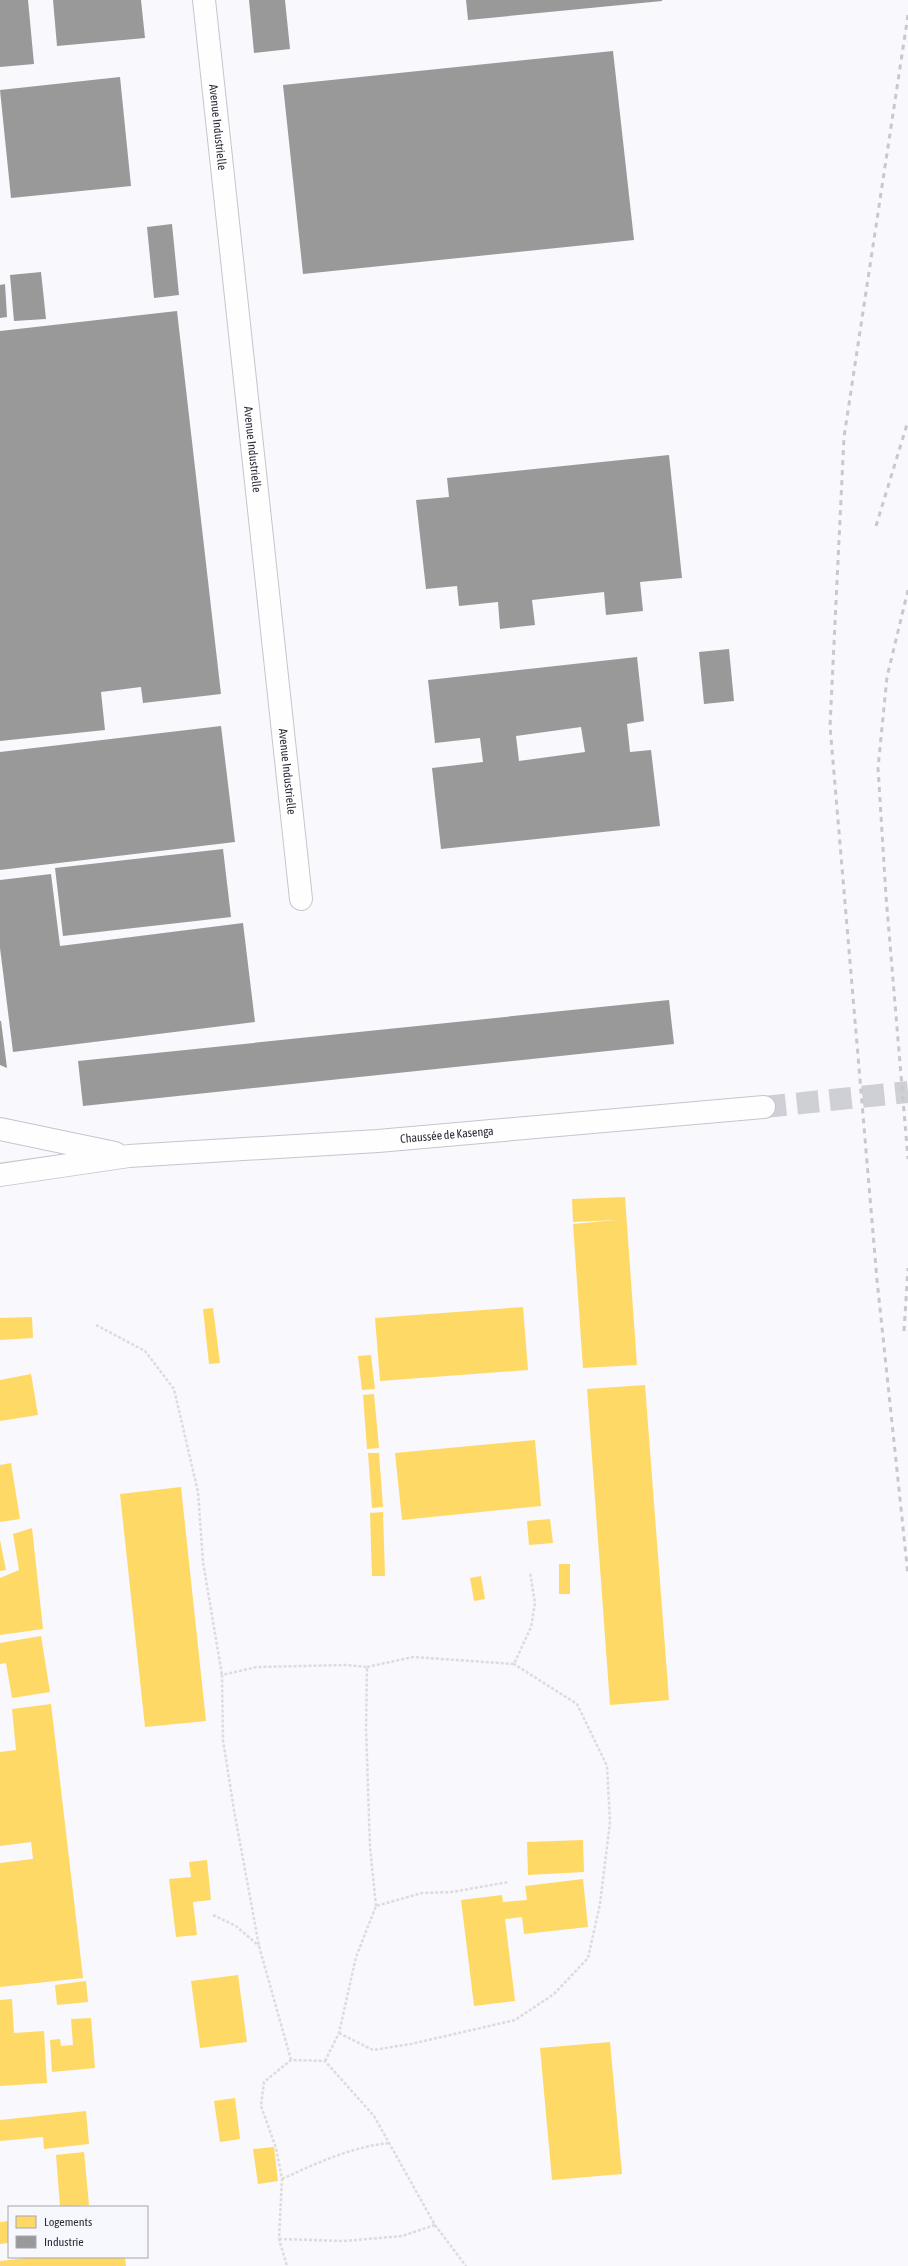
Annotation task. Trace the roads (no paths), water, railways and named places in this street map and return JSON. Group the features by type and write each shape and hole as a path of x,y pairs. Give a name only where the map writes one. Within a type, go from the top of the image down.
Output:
{"main road":[{"name":"Avenue Industrielle","path":"204,0 301,899"},
{"name":"Chaussée de Kasenga","path":"130,1156 378,1141 764,1107"},
{"path":"0,1129 130,1156"},
{"path":"0,1175 130,1156"}],"tunnel":[{"path":"764,1107 908,1092"}],"railway":[{"path":"908,15 844,437 830,726 877,1280 908,1575"},
{"path":"876,526 908,421"},
{"path":"908,590 887,677 878,768 886,896 908,1159"},
{"path":"904,1331 908,1268"}]}
